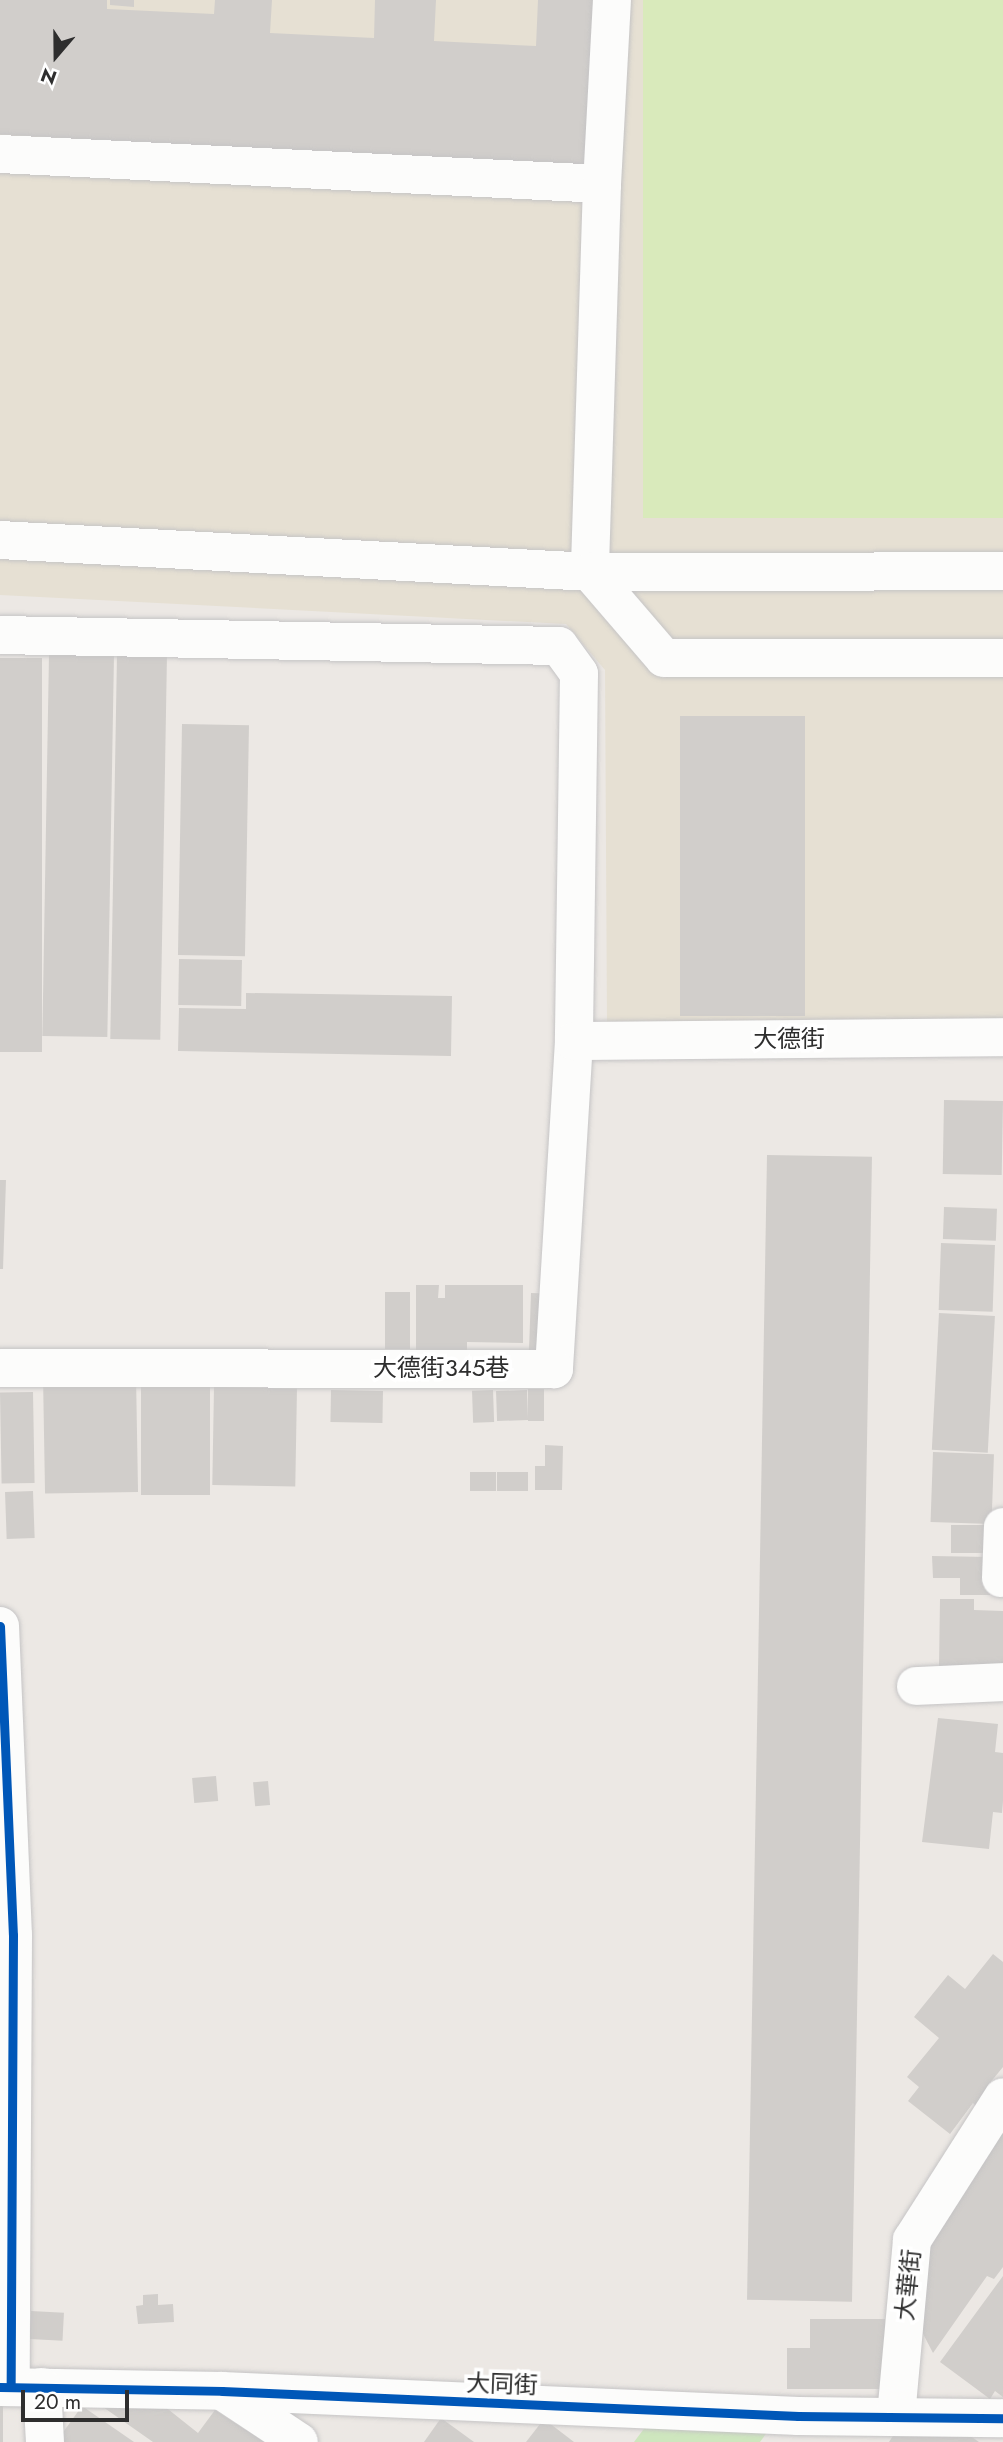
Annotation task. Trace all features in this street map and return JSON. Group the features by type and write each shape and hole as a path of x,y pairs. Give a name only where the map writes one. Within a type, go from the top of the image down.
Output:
{"street":[{"path":"612,0 602,184 590,572 664,659 1003,658"},
{"path":"0,154 602,184"},
{"path":"0,540 590,572 1003,570"},
{"path":"0,635 559,646 579,674 574,1041"},
{"name":"大德街","path":"574,1041 1003,1037"},
{"name":"大德街345巷","path":"0,1368 554,1368 574,1041"},
{"path":"1001,1578 1003,1527"},
{"path":"0,1626 18,2387 45,2442"},
{"path":"916,1686 1003,1682"},
{"name":"大華街","path":"896,2416 912,2240 1003,2097"},
{"name":"大同街","path":"18,2387 222,2391 789,2429 896,2416 1003,2418"},
{"path":"222,2391 299,2442"}],"shaded area":[{"path":"0,0 1003,0 1003,1024 607,1025 605,670 566,624 0,595"}],"green space":[{"path":"643,0 1003,0 1003,518 643,518"},
{"path":"649,2422 770,2428 760,2442 634,2442"}],"building":[{"path":"0,0 107,0 107,9 214,14 215,0 272,0 270,33 374,38 375,0 436,0 434,41 536,46 538,0 598,0 591,171 0,134"},
{"path":"110,0 134,0 134,7 110,5"},
{"path":"49,654 114,655 107,1037 42,1036"},
{"path":"117,654 167,655 160,1040 110,1039"},
{"path":"0,658 42,658 42,1052 0,1052"},
{"path":"680,716 805,716 805,1016 680,1016"},
{"path":"182,724 249,725 245,956 178,955"},
{"path":"179,959 242,960 241,1006 178,1005"},
{"path":"246,993 452,996 451,1056 178,1051 179,1008 246,1009"},
{"path":"944,1100 1003,1101 1002,1175 943,1174"},
{"path":"767,1155 872,1157 852,2302 747,2300"},
{"path":"0,1180 6,1180 3,1269 0,1269"},
{"path":"944,1207 997,1209 996,1241 943,1239"},
{"path":"941,1243 995,1245 993,1312 939,1310"},
{"path":"416,1285 439,1285 438,1298 445,1298 445,1285 523,1285 523,1343 467,1342 467,1366 416,1366"},
{"path":"385,1292 410,1292 410,1349 385,1349"},
{"path":"531,1293 556,1294 554,1363 529,1362"},
{"path":"939,1313 995,1316 988,1453 932,1450"},
{"path":"136,1375 138,1492 45,1494 43,1377"},
{"path":"141,1376 210,1376 210,1495 141,1495"},
{"path":"214,1387 297,1388 295,1486 212,1485"},
{"path":"528,1389 544,1389 544,1421 528,1421"},
{"path":"331,1390 383,1391 382,1423 330,1422"},
{"path":"493,1390 494,1422 473,1423 472,1391"},
{"path":"527,1390 528,1420 497,1421 496,1391"},
{"path":"33,1392 35,1483 2,1484 0,1393"},
{"path":"545,1445 563,1446 562,1490 535,1490 535,1466 545,1466"},
{"path":"933,1452 994,1454 992,1524 931,1522"},
{"path":"470,1472 496,1472 496,1491 470,1491"},
{"path":"497,1472 528,1472 528,1491 497,1491"},
{"path":"33,1491 35,1538 7,1539 5,1492"},
{"path":"951,1525 987,1525 987,1553 951,1553"},
{"path":"932,1556 990,1557 990,1595 960,1595 960,1578 933,1578"},
{"path":"940,1599 974,1599 974,1610 1003,1611 1003,1668 939,1667"},
{"path":"938,1718 998,1724 995,1752 1003,1753 1003,1801 1002,1813 993,1812 989,1849 922,1842"},
{"path":"216,1776 218,1801 194,1803 192,1778"},
{"path":"268,1781 270,1805 255,1806 253,1782"},
{"path":"993,1954 1003,1962 1003,2067 989,2084 993,2088 977,2107 973,2103 950,2134 908,2101 919,2087 907,2077 939,2038 914,2017 948,1975 965,1989"},
{"path":"1003,2121 1003,2267 994,2279 987,2276 933,2353 919,2326 930,2224"},
{"path":"1003,2276 1003,2397 995,2391 990,2399 940,2362"},
{"path":"158,2294 158,2305 173,2304 174,2322 138,2324 136,2306 143,2305 143,2295"},
{"path":"31,2311 64,2313 62,2341 30,2339"},
{"path":"810,2319 885,2319 885,2389 787,2389 787,2348 810,2348"},
{"path":"159,2402 198,2433 215,2410 264,2442 153,2442 103,2407"},
{"path":"0,2406 3,2406 3,2442 0,2442"},
{"path":"82,2406 134,2442 56,2442"},
{"path":"441,2418 474,2442 424,2442"},
{"path":"544,2419 574,2442 526,2442"},
{"path":"953,2424 979,2442 889,2442 900,2425"}],"cycle path":[{"path":"0,1626 13,1935 11,2387"},
{"path":"0,2387 222,2391 798,2416 1003,2418"}]}
